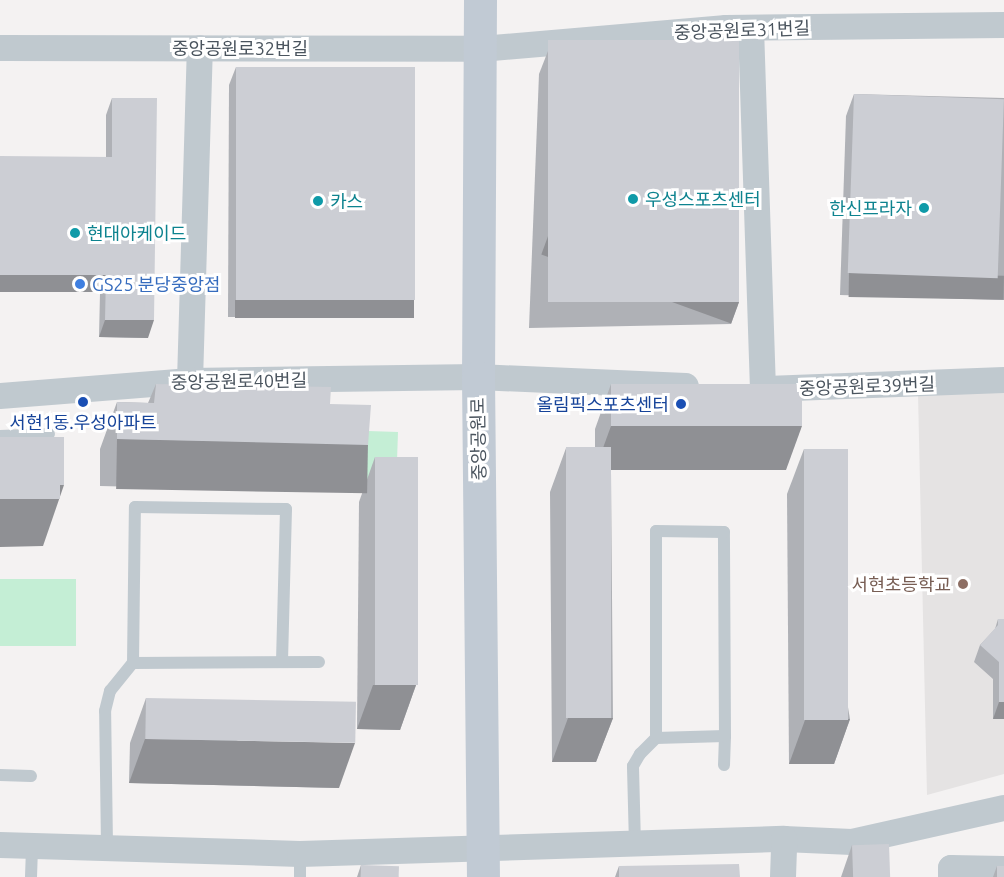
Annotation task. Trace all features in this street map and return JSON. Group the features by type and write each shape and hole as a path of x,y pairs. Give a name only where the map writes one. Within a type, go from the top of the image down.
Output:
{"street":[{"name":"중앙공원로","path":"480,0 478,377 483,862"},
{"name":"중앙공원로31번길","path":"481,49 751,28 1004,25"},
{"path":"740,388 751,28"},
{"name":"중앙공원로32번길","path":"0,48 481,49"},
{"path":"190,381 200,48"},
{"name":"중앙공원로39번길","path":"478,377 740,388 1004,380"},
{"name":"중앙공원로40번길","path":"0,396 190,381 478,377"},
{"path":"0,845 107,846 300,865 483,862 635,844 784,839 852,842 1004,808"},
{"path":"783,877 784,839"},
{"path":"951,877 951,868 1004,868"}],"lane":[{"path":"0,436 49,434"},
{"path":"107,846 105,711 110,692 133,663 135,507 286,509 282,662"},
{"path":"635,844 633,766 657,738 656,531 724,532 724,765"},
{"path":"133,663 319,662"},
{"path":"657,738 725,736"},
{"path":"0,775 32,776"},
{"path":"31,877 32,845"}],"shaded area":[{"name":"서현초등학교","path":"1004,389 1004,774 927,795 918,394"}],"green space":[{"path":"361,431 398,432 396,489 359,488"},
{"path":"0,579 76,579 76,646 0,646"}],"building":[{"name":"우성스포츠센터","path":"548,40 739,40 739,302 548,302"},
{"name":"카스","path":"236,67 415,67 415,300 236,300"},
{"name":"한신프라자","path":"854,94 1004,99 998,278 848,273"},
{"name":"현대아케이드","path":"112,98 157,98 154,320 105,320 106,275 0,275 0,156 112,157"},
{"path":"156,384 331,387 330,404 371,405 368,445 117,439 117,402 154,403"},
{"path":"611,384 802,384 802,426 611,426"},
{"path":"0,437 64,437 64,485 60,485 60,499 0,499"},
{"path":"566,447 611,447 611,718 566,718"},
{"path":"804,449 848,449 848,720 804,720"},
{"path":"375,457 418,457 418,685 375,685"},
{"path":"998,619 1004,619 1004,702 999,702 999,662 980,645 998,625"},
{"path":"146,698 356,702 355,743 145,739"},
{"path":"889,844 890,877 853,877 852,845"},
{"path":"739,864 740,877 619,877 619,866"},
{"path":"361,865 399,866 399,877 361,877"},
{"path":"997,866 1004,866 1004,877 997,877"}],"place":[{"name":"우성스포츠센터","path":"633,199"},
{"name":"카스","path":"318,201"},
{"name":"한신프라자","path":"924,208"},
{"name":"현대아케이드","path":"75,233"},
{"name":"GS25 분당중앙점","path":"80,284"},
{"name":"서현1동.우성아파트","path":"83,402"},
{"name":"올림픽스포츠센터","path":"681,404"},
{"name":"서현초등학교","path":"963,584"}]}
